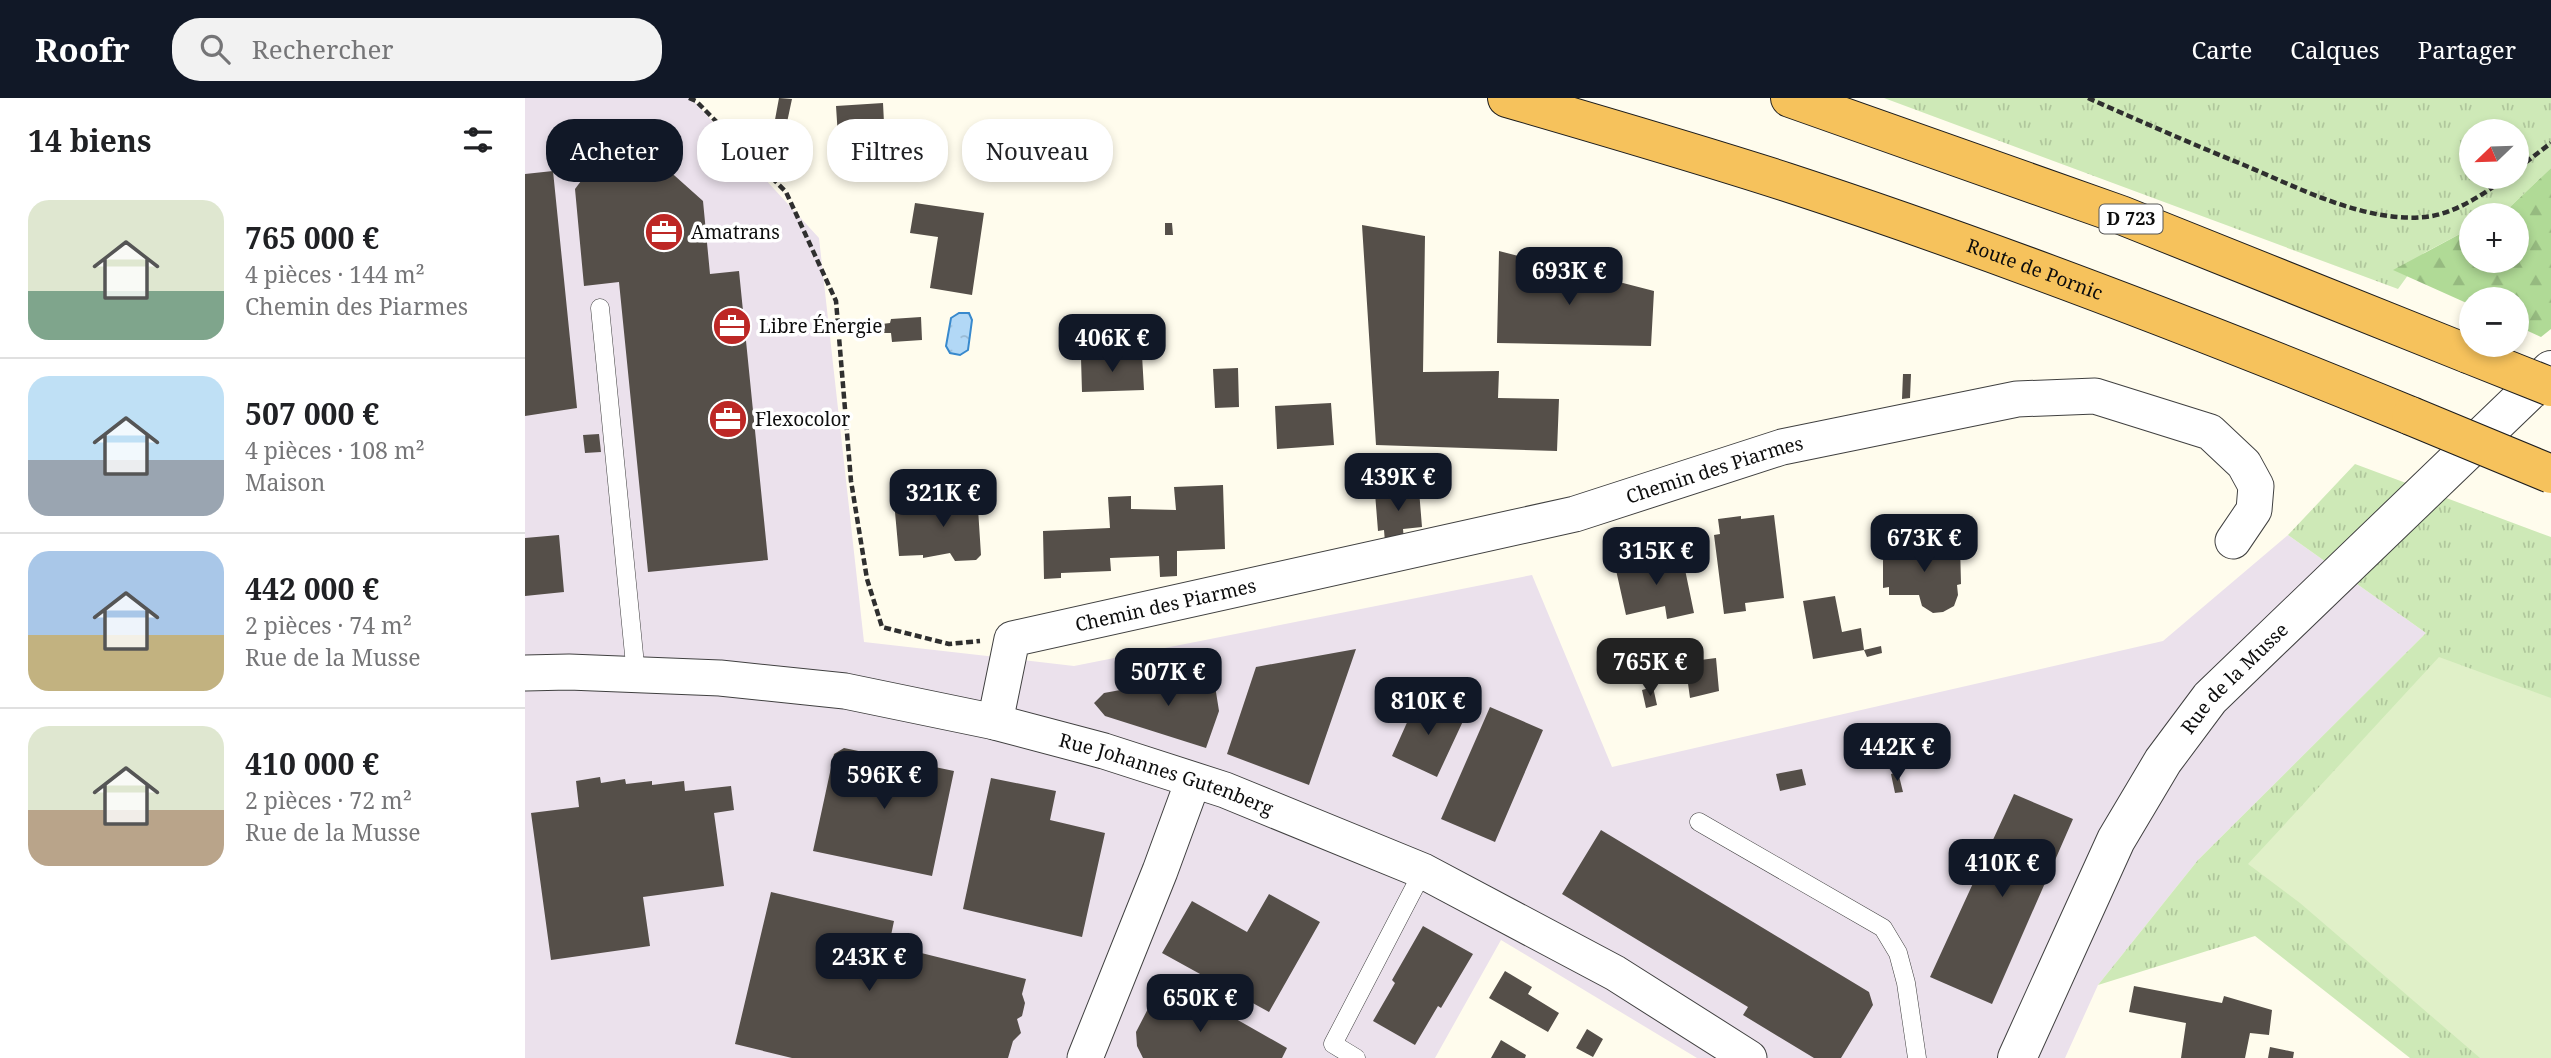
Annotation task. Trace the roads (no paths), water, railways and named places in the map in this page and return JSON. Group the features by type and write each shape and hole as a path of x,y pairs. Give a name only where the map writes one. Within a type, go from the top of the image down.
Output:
{"highway":[{"name":"Route de Pornic","path":"1507,98 1665,144 1909,224 2039,271 2411,416 2551,474"},
{"name":"D 723","path":"1790,98 2121,215 2551,387"}],"street":[{"name":"Rue de la Musse","path":"2017,1058 2116,840 2163,761 2210,698 2551,370"},
{"name":"Chemin des Piarmes","path":"995,722 1012,639 1575,514 1782,447 2017,400 2095,396 2210,432 2244,464 2256,486 2254,510 2233,541"},
{"name":"Rue Johannes Gutenberg","path":"525,673 720,678 845,691 995,722 1104,751 1225,790 1423,871 1615,973 1749,1058"},
{"path":"1084,1058 1160,871 1193,781"}],"lane":[{"path":"600,308 636,675"},
{"path":"1699,822 1883,928 1898,953 1906,983 1917,1058"},
{"path":"1356,1058 1332,1044 1423,871"}],"water":[{"path":"959,313 969,313 972,320 968,350 960,355 950,353 946,346 951,318"}],"place":[{"name":"Amatrans","path":"664,232"},
{"name":"Libre Énergie","path":"732,326"},
{"name":"Flexocolor","path":"728,419"}]}
